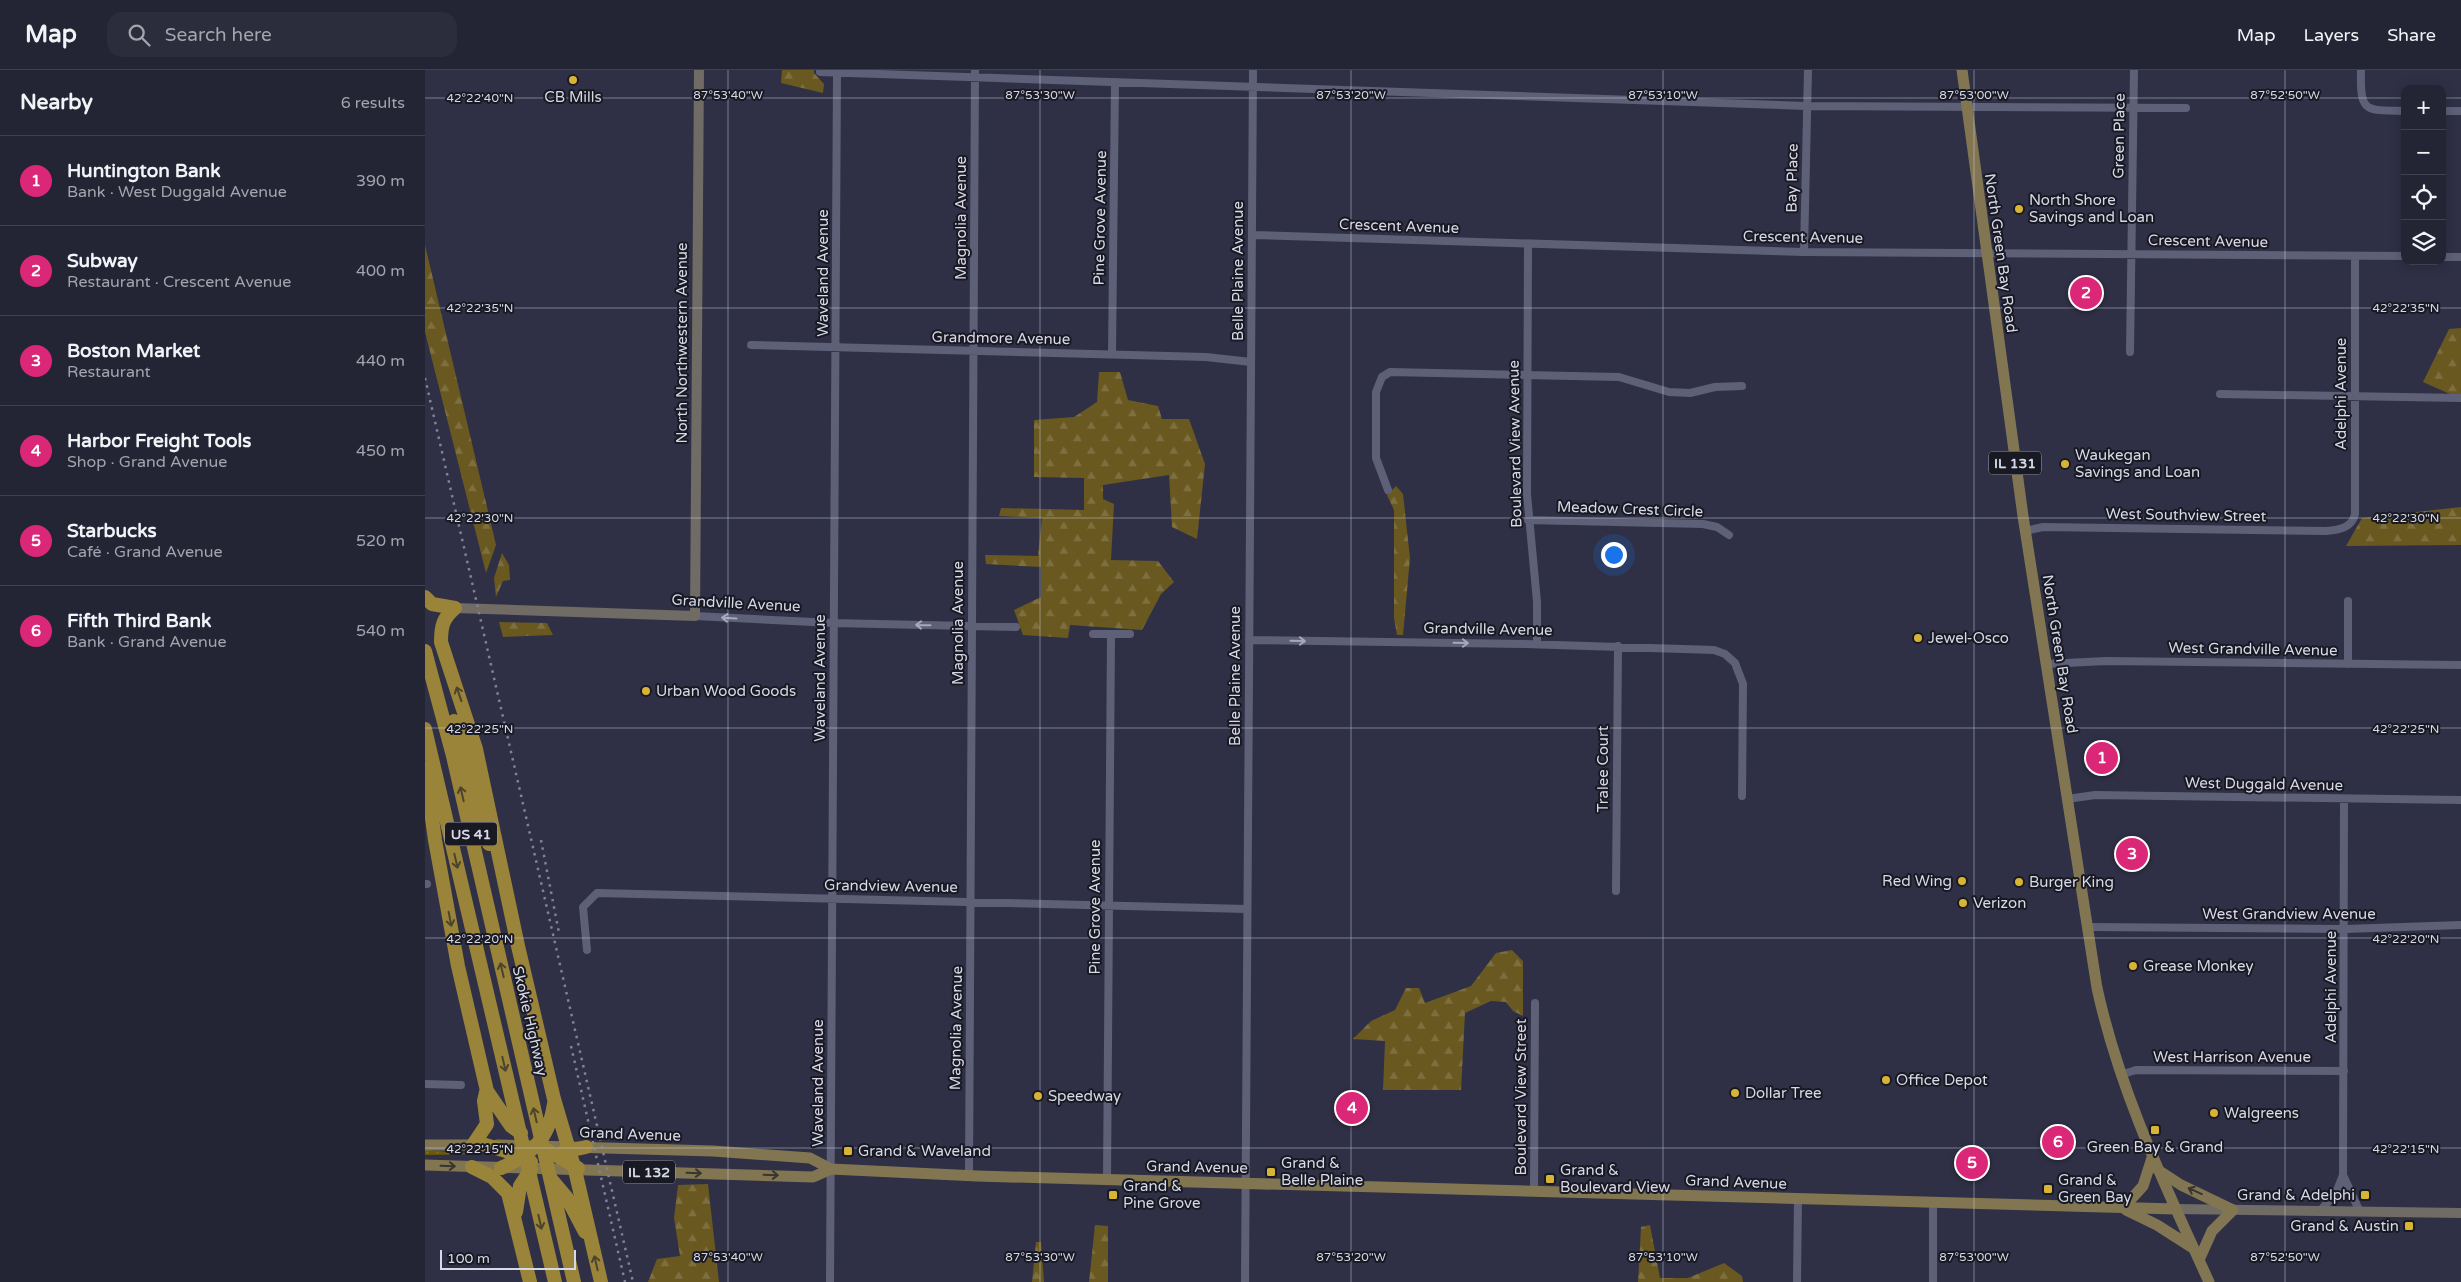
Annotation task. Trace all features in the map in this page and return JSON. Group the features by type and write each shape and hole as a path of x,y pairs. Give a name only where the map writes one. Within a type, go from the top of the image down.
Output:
{"highway":[{"path":"425,597 432,604 455,608"},
{"path":"455,608 441,624 441,642 476,750 518,946 554,1099 569,1148 578,1169 601,1282"},
{"path":"425,643 446,694 518,946"},
{"name":"Skokie Highway","path":"425,651 453,756 574,1282"},
{"name":"US 41","path":"425,729 555,1282"},
{"path":"425,768 435,840 458,966 487,1091 511,1126 538,1146 578,1169"},
{"path":"487,1091 484,1101 487,1124 477,1145 521,1157 536,1167 567,1198 592,1244"},
{"path":"501,1168 538,1146 549,1128 554,1099"},
{"path":"515,1215 520,1186 536,1167 553,1155 569,1148 586,1147"},
{"path":"472,1167 499,1183 508,1194 531,1282"}],"main road":[{"name":"North Green Bay Road","path":"1962,70 1985,252 2025,531 2097,988 2120,1075 2158,1170 2209,1282"},
{"name":"Grand Avenue","path":"425,1145 569,1148"},
{"name":"Grand Avenue","path":"586,1147 704,1151 809,1158 831,1168 969,1176 2175,1209"},
{"path":"2153,1158 2146,1181 2123,1208 2157,1225 2194,1248"},
{"name":"Grand Avenue","path":"425,1165 813,1176 831,1168"},
{"path":"2158,1170 2181,1185 2233,1210 2212,1231 2199,1260"}],"street":[{"name":"North Northwestern Avenue","path":"695,616 699,70"},
{"name":"Belle Plaine Avenue","path":"1245,1282 1253,70"},
{"name":"Bay Place","path":"1804,252 1809,70"},
{"name":"Green Place","path":"2130,352 2134,70"},
{"path":"2361,70 2363,100 2366,106 2372,110 2401,111"},
{"path":"820,72 837,74 975,74 1115,82 1807,106 2186,108"},
{"name":"Waveland Avenue","path":"830,1282 837,74"},
{"name":"Magnolia Avenue","path":"969,1176 975,74"},
{"name":"Pine Grove Avenue","path":"1112,354 1115,82"},
{"path":"2446,111 2461,111"},
{"name":"Crescent Avenue","path":"1252,235 1804,252 2401,256"},
{"name":"Boulevard View Avenue","path":"1527,244 1526,459 1528,520 1537,602 1537,644"},
{"name":"Adelphi Avenue","path":"2345,527 2353,520 2355,514 2355,256"},
{"path":"2446,257 2461,257"},
{"name":"Grandmore Avenue","path":"751,345 1206,357 1251,362"},
{"path":"1388,490 1380,474 1375,446 1376,392 1382,376 1399,370 1619,377 1669,392 1690,393 1715,387 1742,386"},
{"path":"2220,394 2461,398"},
{"name":"Meadow Crest Circle","path":"1528,520 1703,524 1717,527 1729,535"},
{"name":"West Southview Street","path":"2025,531 2043,527 2326,531 2345,527"},
{"path":"2348,601 2348,664"},
{"name":"Grandville Avenue","path":"455,608 695,616 833,623 1016,627"},
{"path":"1093,634 1130,634"},
{"name":"Pine Grove Avenue","path":"1107,1180 1111,634"},
{"name":"Grandville Avenue","path":"1249,640 1618,646 1709,649 1725,654 1735,663 1743,684 1742,796"},
{"name":"Tralee Court","path":"1616,891 1618,646"},
{"name":"West Grandville Avenue","path":"2046,664 2107,660 2461,665"},
{"name":"West Duggald Avenue","path":"2067,799 2095,796 2461,800"},
{"name":"Adelphi Avenue","path":"2320,1211 2337,1193 2343,1175 2344,799"},
{"name":"Grandview Avenue","path":"587,950 583,907 597,893 1247,910"},
{"name":"West Grandview Avenue","path":"2088,927 2345,929 2461,925"},
{"name":"Boulevard View Street","path":"1534,1190 1535,1003"},
{"name":"West Harrison Avenue","path":"2120,1075 2136,1070 2344,1070"},
{"path":"425,1084 461,1085"},
{"name":"Adelphi Avenue","path":"2343,1175 2349,1192 2360,1212"},
{"path":"1797,1282 1798,1198"},
{"path":"1933,1202 1933,1282"},
{"name":"Grand Avenue","path":"2175,1209 2461,1213"}],"shaded area":[{"path":"425,1150 478,1154 425,1155"}],"green space":[{"path":"782,70 814,70 814,73 824,84 823,93 781,83"},
{"path":"425,245 496,545 486,573 425,332"},
{"path":"2461,328 2461,399 2423,382 2449,329"},
{"path":"1099,372 1120,372 1128,400 1158,406 1162,419 1189,419 1205,464 1197,539 1172,527 1169,475 1103,485 1103,499 1114,504 1111,560 1158,561 1174,582 1161,594 1142,630 1070,625 1068,638 1023,635 1014,610 1041,597 1041,567 986,564 985,555 1038,556 1042,518 999,516 1001,508 1084,510 1084,478 1034,477 1034,420 1074,417 1097,402"},
{"path":"1396,486 1403,494 1410,558 1403,635 1397,635 1394,618 1394,510 1387,495"},
{"path":"2461,507 2461,545 2346,546 2362,518"},
{"path":"502,553 509,565 510,580 503,581 496,597 494,578"},
{"path":"499,622 547,623 553,635 503,637"},
{"path":"1512,950 1523,961 1523,1016 1513,1011 1506,1002 1491,1001 1465,1013 1461,1090 1383,1090 1385,1041 1353,1039 1371,1021 1395,1010 1406,988 1419,988 1425,1003 1471,986 1496,953"},
{"path":"708,1184 719,1282 648,1282 657,1259 680,1256 674,1218 678,1185"},
{"path":"1095,1225 1108,1226 1108,1282 1089,1282"},
{"path":"1650,1225 1660,1278 1688,1278 1724,1263 1742,1276 1743,1282 1638,1282 1641,1227"},
{"path":"1036,1242 1041,1242 1044,1282 1032,1282"}],"railway":[{"path":"425,378 633,1282"},
{"path":"541,840 559,933"},
{"path":"571,1046 625,1282"}],"place":[{"name":"CB Mills","path":"573,80"},
{"name":"North Shore Savings and Loan","path":"2019,209"},
{"name":"Subway","path":"2086,293"},
{"name":"Waukegan Savings and Loan","path":"2065,464"},
{"name":"Jewel-Osco","path":"1918,638"},
{"name":"Urban Wood Goods","path":"646,691"},
{"name":"Huntington Bank","path":"2102,758"},
{"name":"Boston Market","path":"2132,854"},
{"name":"Red Wing","path":"1962,881"},
{"name":"Burger King","path":"2019,882"},
{"name":"Verizon","path":"1963,903"},
{"name":"Grease Monkey","path":"2133,966"},
{"name":"Office Depot","path":"1886,1080"},
{"name":"Dollar Tree","path":"1735,1093"},
{"name":"Speedway","path":"1038,1096"},
{"name":"Harbor Freight Tools","path":"1352,1108"},
{"name":"Walgreens","path":"2214,1113"},
{"name":"Green Bay & Grand","path":"2155,1130"},
{"name":"Fifth Third Bank","path":"2058,1142"},
{"name":"Grand & Waveland","path":"848,1151"},
{"name":"Starbucks","path":"1972,1163"},
{"name":"Grand & Belle Plaine","path":"1271,1172"},
{"name":"Grand & Boulevard View","path":"1550,1179"},
{"name":"Grand & Green Bay","path":"2048,1189"},
{"name":"Grand & Pine Grove","path":"1113,1195"},
{"name":"Grand & Adelphi","path":"2365,1195"},
{"name":"Grand & Austin","path":"2409,1226"}]}
